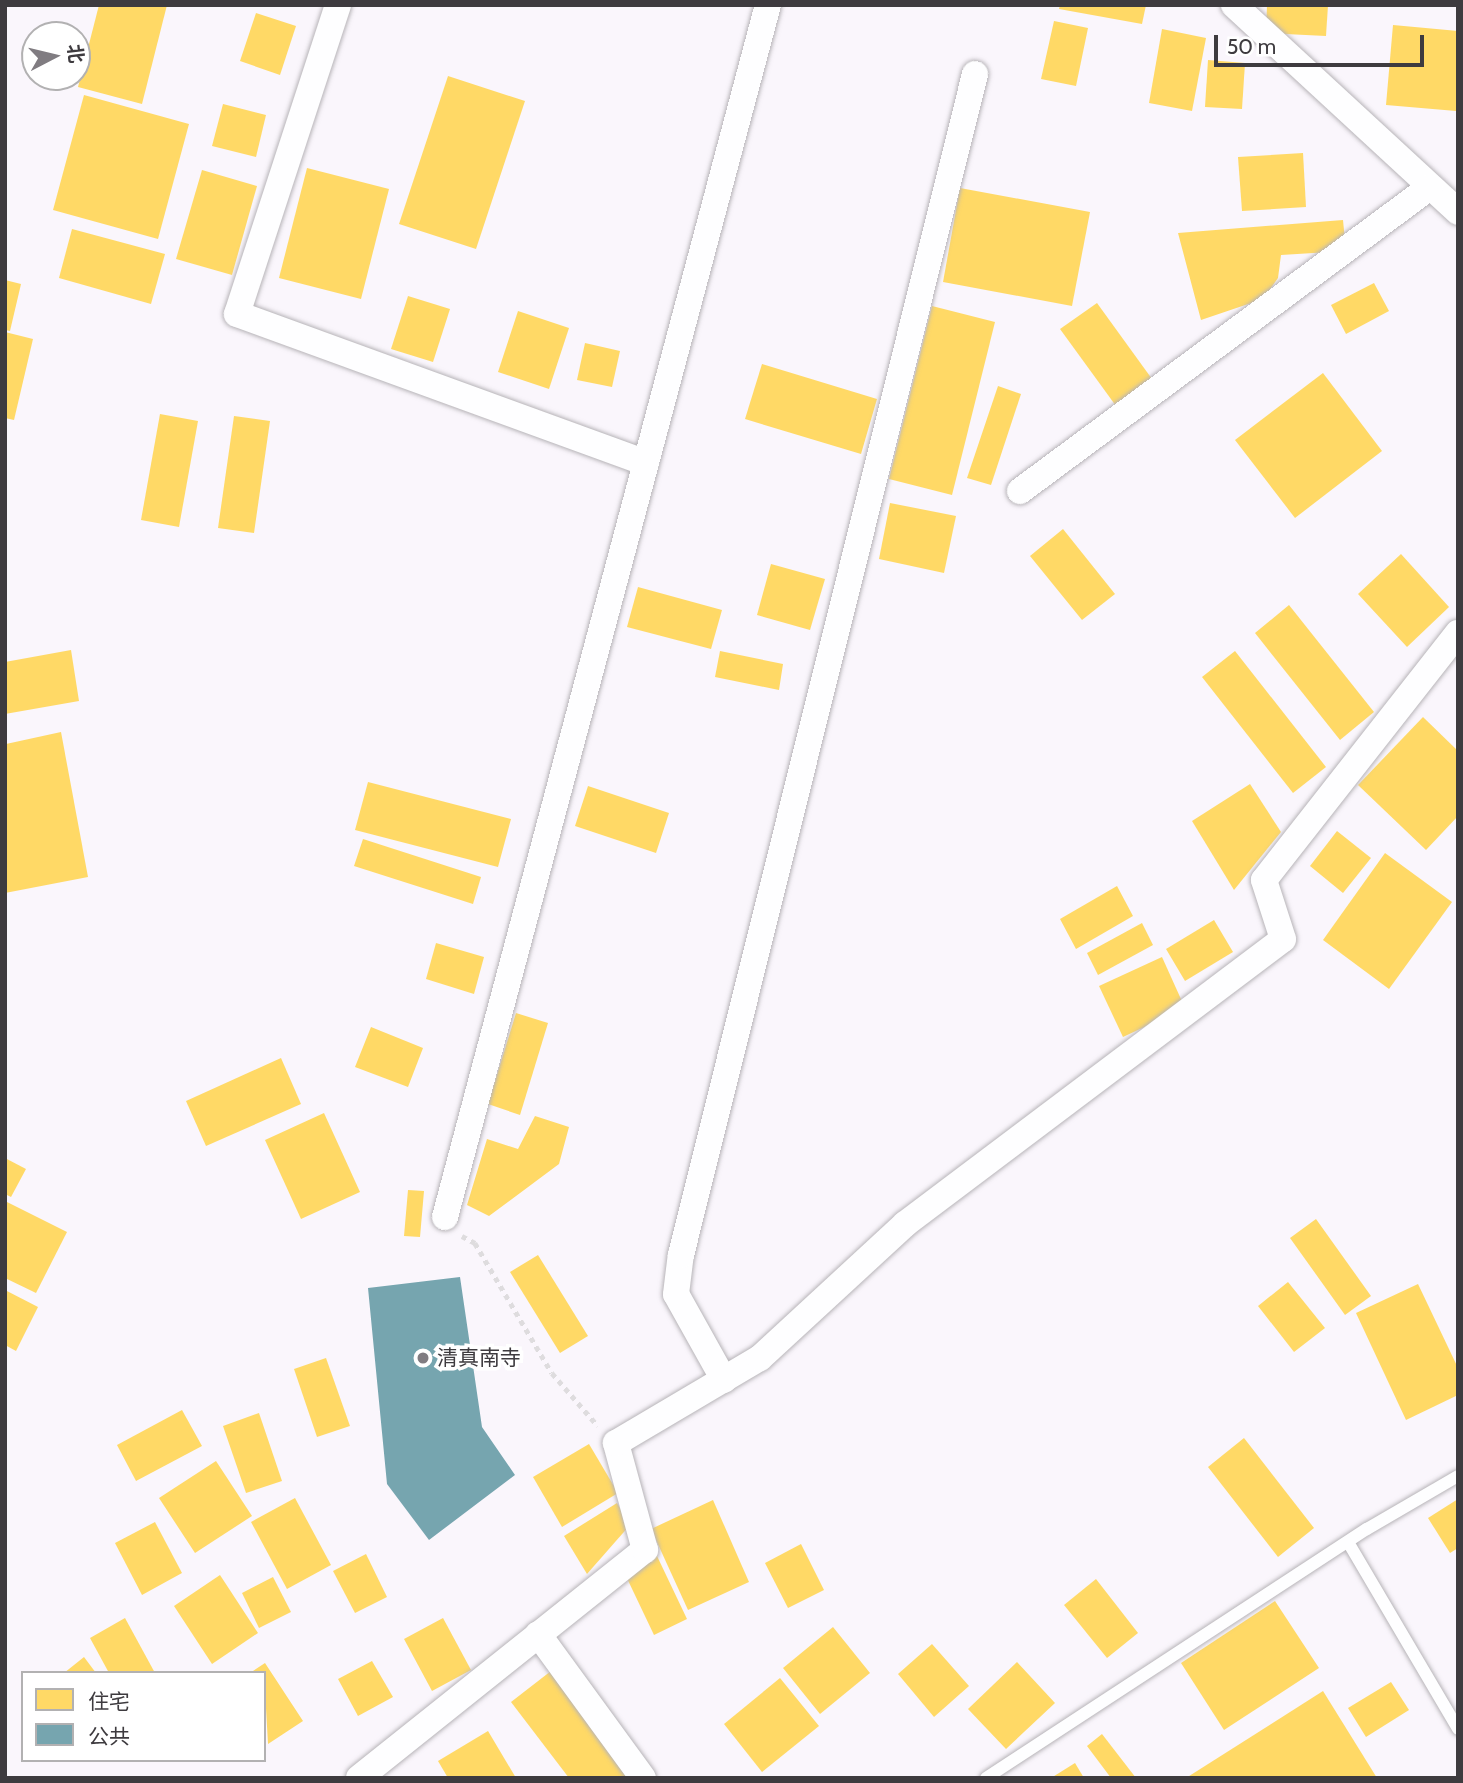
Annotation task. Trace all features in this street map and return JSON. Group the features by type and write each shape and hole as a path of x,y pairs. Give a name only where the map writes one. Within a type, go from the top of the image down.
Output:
{"street":[{"path":"338,5 237,314 646,463"},
{"path":"445,1217 768,5"},
{"path":"1234,5 1458,212"},
{"path":"723,1380 676,1293 681,1255 975,74"},
{"path":"1020,491 1430,187"},
{"path":"359,1778 645,1550 617,1443 760,1357 905,1224 1283,939 1264,880 1458,633"},
{"path":"538,1634 643,1778"}],"lane":[{"path":"986,1778 1348,1542 1458,1476"},
{"path":"1348,1542 1458,1729"}],"path":[{"path":"445,1217 452,1230 475,1243 552,1373 580,1409 617,1443"}],"building: 住宅":[{"path":"99,5 167,5 142,104 91,90 91,36"},
{"path":"1060,5 1146,5 1142,24 1059,9"},
{"path":"1267,5 1328,5 1326,36 1266,33"},
{"path":"256,13 296,26 280,75 240,61"},
{"path":"1054,21 1088,28 1076,86 1041,79"},
{"path":"1393,25 1458,31 1456,111 1386,105"},
{"path":"1162,29 1206,38 1192,111 1149,103"},
{"path":"1208,60 1245,63 1242,109 1205,107"},
{"path":"448,76 525,101 476,249 399,224"},
{"path":"84,95 189,124 158,239 53,210"},
{"path":"223,104 266,115 256,157 212,146"},
{"path":"1303,153 1306,207 1242,211 1238,157"},
{"path":"307,168 389,189 361,299 279,278"},
{"path":"202,170 257,186 232,275 176,259"},
{"path":"960,188 1090,212 1072,306 943,282"},
{"path":"1343,220 1346,251 1281,255 1278,278 1263,299 1201,320 1178,233"},
{"path":"72,229 165,254 151,304 59,278"},
{"path":"5,280 21,284 10,331 5,330"},
{"path":"1374,283 1389,311 1346,334 1331,305"},
{"path":"408,296 450,309 433,362 391,349"},
{"path":"1097,303 1152,379 1116,406 1060,329"},
{"path":"932,306 995,322 952,495 889,479"},
{"path":"518,311 569,328 549,389 498,372"},
{"path":"5,332 33,339 14,420 5,418"},
{"path":"585,343 620,351 612,387 577,380"},
{"path":"762,364 877,399 861,454 745,419"},
{"path":"1323,373 1382,451 1295,518 1235,440"},
{"path":"998,386 1021,394 991,485 967,478"},
{"path":"160,414 198,421 179,527 141,520"},
{"path":"234,416 270,421 254,533 218,528"},
{"path":"890,503 956,516 944,573 879,559"},
{"path":"1063,529 1115,594 1082,620 1030,556"},
{"path":"1401,554 1449,607 1407,647 1358,594"},
{"path":"771,564 825,579 810,630 757,615"},
{"path":"638,587 722,610 711,649 627,627"},
{"path":"1289,605 1374,712 1340,740 1255,633"},
{"path":"71,650 79,701 5,714 5,662"},
{"path":"720,651 783,664 779,690 715,677"},
{"path":"1235,651 1326,767 1293,793 1202,677"},
{"path":"1423,717 1458,751 1458,816 1426,850 1358,785"},
{"path":"61,732 88,877 5,893 6,744"},
{"path":"368,782 511,819 498,867 355,830"},
{"path":"1250,784 1281,832 1234,890 1192,821"},
{"path":"588,786 669,813 656,853 575,826"},
{"path":"1337,831 1371,858 1343,893 1310,866"},
{"path":"363,839 481,877 473,904 354,866"},
{"path":"1385,853 1452,902 1389,989 1323,940"},
{"path":"1117,886 1133,916 1076,949 1060,919"},
{"path":"1214,920 1233,952 1185,981 1166,949"},
{"path":"1142,923 1153,945 1098,975 1087,953"},
{"path":"436,943 484,957 474,994 426,979"},
{"path":"1162,957 1185,1008 1123,1037 1099,986"},
{"path":"516,1013 548,1023 520,1115 488,1104"},
{"path":"371,1027 423,1048 408,1087 355,1067"},
{"path":"281,1058 301,1104 206,1146 186,1101"},
{"path":"324,1113 360,1192 301,1219 265,1140"},
{"path":"535,1116 569,1127 559,1164 489,1216 467,1205 487,1139 518,1149"},
{"path":"5,1158 26,1169 11,1197 5,1194"},
{"path":"408,1190 424,1191 420,1237 404,1236"},
{"path":"5,1201 67,1232 36,1293 5,1278"},
{"path":"1316,1219 1371,1296 1345,1315 1290,1238"},
{"path":"538,1255 588,1336 560,1353 510,1272"},
{"path":"1288,1282 1325,1328 1294,1352 1258,1306"},
{"path":"1418,1284 1458,1368 1458,1395 1406,1420 1356,1313"},
{"path":"5,1290 38,1307 16,1351 5,1345"},
{"path":"326,1358 350,1426 317,1437 294,1369"},
{"path":"182,1410 202,1446 136,1481 117,1445"},
{"path":"259,1413 282,1481 246,1493 223,1426"},
{"path":"1244,1438 1314,1528 1278,1557 1208,1467"},
{"path":"589,1444 618,1493 562,1527 533,1477"},
{"path":"216,1461 252,1516 195,1553 159,1498"},
{"path":"295,1498 331,1565 287,1589 251,1522"},
{"path":"1458,1499 1458,1548 1450,1553 1428,1518"},
{"path":"713,1500 749,1582 688,1610 651,1529"},
{"path":"617,1503 630,1525 587,1574 564,1536"},
{"path":"155,1522 182,1573 142,1595 115,1543"},
{"path":"801,1544 824,1590 788,1608 765,1563"},
{"path":"366,1554 387,1597 355,1613 333,1571"},
{"path":"657,1556 687,1619 654,1635 624,1572"},
{"path":"220,1575 258,1633 212,1664 174,1606"},
{"path":"273,1577 291,1612 259,1628 242,1593"},
{"path":"1096,1579 1138,1633 1107,1658 1064,1605"},
{"path":"1275,1601 1319,1668 1224,1730 1181,1663"},
{"path":"125,1618 154,1671 108,1671 90,1638"},
{"path":"443,1618 471,1670 432,1691 404,1639"},
{"path":"833,1627 870,1673 820,1714 783,1668"},
{"path":"932,1644 969,1686 934,1717 898,1674"},
{"path":"84,1657 94,1671 66,1671"},
{"path":"372,1661 393,1697 358,1716 338,1679"},
{"path":"1017,1662 1055,1703 1006,1749 968,1709"},
{"path":"265,1663 303,1721 268,1744 266,1671 253,1671"},
{"path":"551,1671 632,1778 569,1778 511,1702"},
{"path":"780,1678 819,1726 762,1772 724,1724"},
{"path":"1391,1682 1409,1710 1366,1737 1348,1708"},
{"path":"1323,1691 1377,1778 1186,1778"},
{"path":"488,1731 516,1778 448,1778 438,1761"},
{"path":"1102,1734 1136,1778 1111,1778 1087,1746"},
{"path":"1075,1763 1084,1778 1051,1778"}],"building: 公共":[{"name":"清真南寺","path":"460,1277 482,1427 515,1475 429,1540 387,1484 368,1288"}],"place":[{"name":"清真南寺","path":"423,1358"}]}
